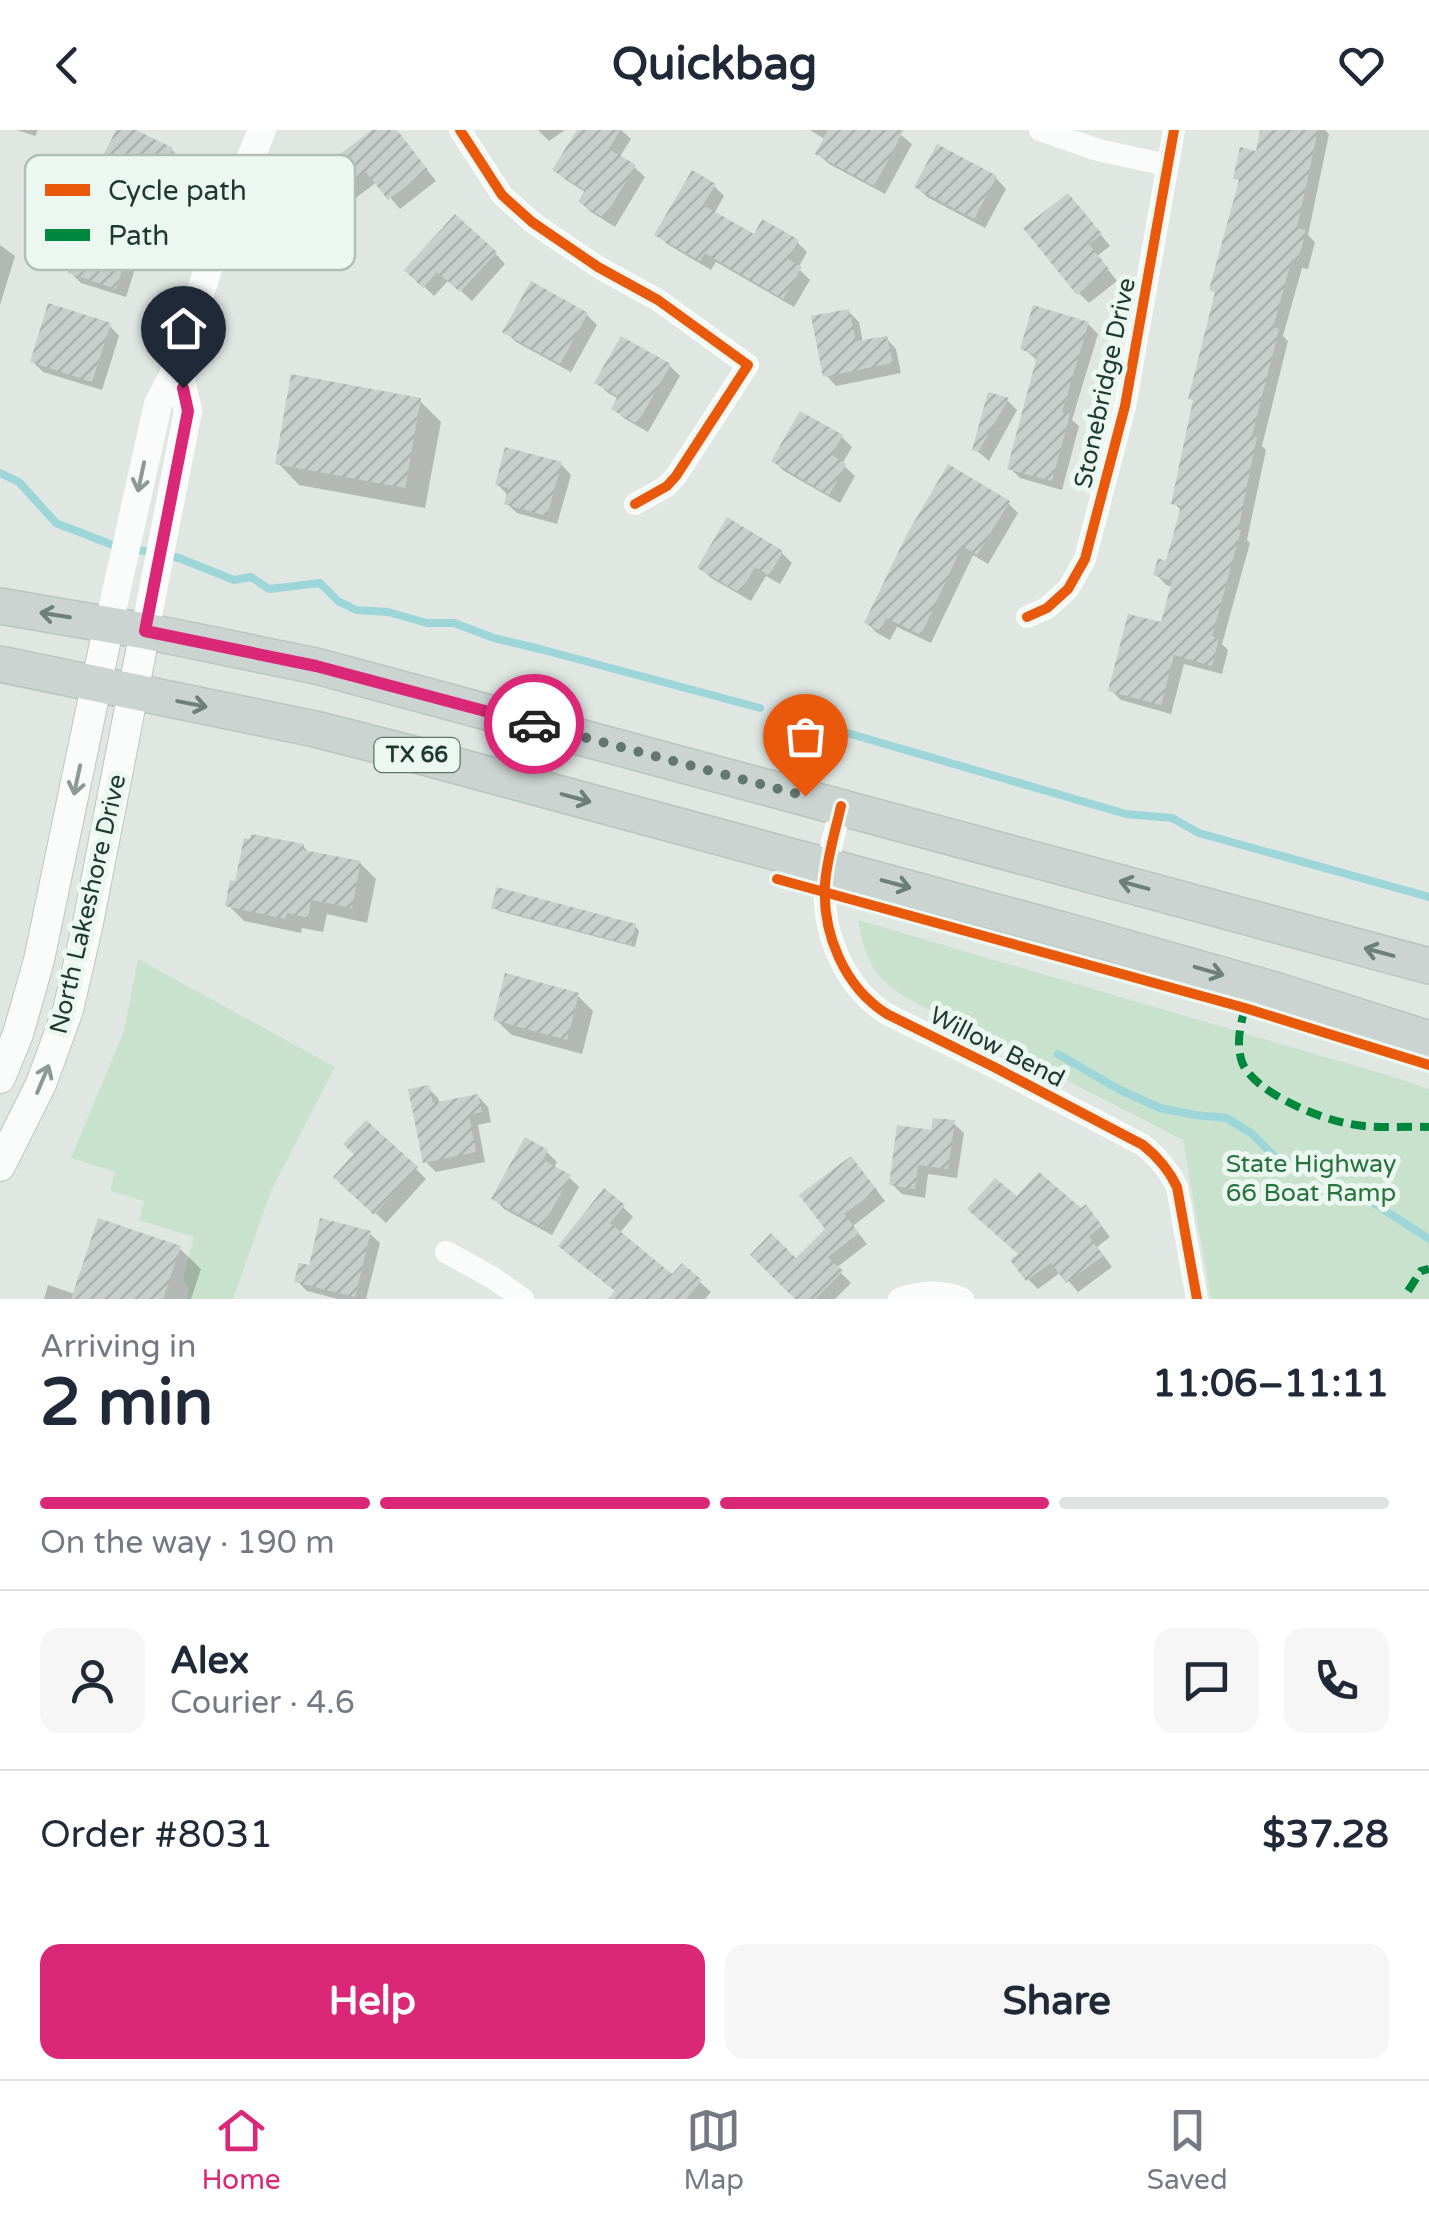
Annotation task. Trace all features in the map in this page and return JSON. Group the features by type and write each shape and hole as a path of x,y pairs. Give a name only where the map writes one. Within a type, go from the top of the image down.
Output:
{"main road":[{"name":"TX 66","path":"0,606 109,624 330,670 1429,966"},
{"name":"North Lakeshore Drive","path":"0,1078 18,1034 39,960 109,624"},
{"name":"North Lakeshore Drive","path":"0,1166 42,1084 68,1010 145,631"},
{"name":"TX 66","path":"0,664 316,728 1207,970 1429,1039"}],"street":[{"path":"252,155 262,130"},
{"path":"460,130 502,195 532,222 658,300 748,365 676,476 667,486 635,504"},
{"path":"1040,130 1098,150 1167,165"},
{"name":"Stonebridge Drive","path":"1027,617 1047,608 1068,589 1086,559 1125,406 1174,130"},
{"path":"109,624 158,404 178,366 208,270"},
{"path":"145,631 188,411 178,366"},
{"name":"Willow Bend","path":"841,806 827,866 826,904 831,936 850,978 875,1007 1143,1145 1164,1164 1180,1197 1196,1299"},
{"path":"446,1252 523,1299"},
{"path":"899,1299 940,1292 961,1298"}],"green space":[{"name":"State Highway 66 Boat Ramp","path":"858,920 1429,1089 1429,1299 1211,1299 1183,1140 912,1001 874,968"},
{"path":"138,959 335,1067 272,1189 233,1299 187,1299 189,1289 183,1278 194,1237 139,1220 144,1201 110,1191 115,1172 71,1158 124,1031"}],"building":[{"path":"116,130 136,130 173,148 170,155 104,155"},
{"path":"372,130 397,130 428,170 388,200 366,172 355,180 355,155 339,155"},
{"path":"577,130 620,130 609,149 636,165 604,218 578,202 585,190 552,170"},
{"path":"828,130 904,130 874,186 815,154"},
{"path":"1260,130 1318,130 1297,228 1306,230 1298,261 1292,259 1273,327 1279,329 1252,436 1257,437 1241,530 1212,636 1219,638 1212,666 1174,655 1161,705 1108,691 1128,614 1161,622 1172,581 1153,575 1158,558 1166,561 1181,506 1171,504 1193,400 1188,399 1215,292 1209,290 1239,180 1233,179 1240,147 1256,151"},
{"path":"937,144 997,176 974,219 914,187"},
{"path":"692,170 716,184 703,205 754,234 762,219 799,240 788,259 802,267 783,299 705,253 700,261 654,235"},
{"path":"1068,193 1102,234 1089,244 1109,269 1077,295 1023,228"},
{"path":"455,214 497,252 460,292 437,272 423,288 404,270"},
{"path":"69,270 122,270 116,289 68,273"},
{"path":"531,281 588,313 560,364 502,332"},
{"path":"48,303 111,323 92,382 30,362"},
{"path":"1033,305 1089,322 1062,412 1070,414 1052,481 1007,469 1037,356 1020,349"},
{"path":"849,309 856,341 887,336 893,363 823,377 811,316"},
{"path":"621,336 671,364 637,424 611,409 618,396 594,383"},
{"path":"291,374 421,398 405,488 275,464"},
{"path":"988,392 1009,398 978,452 972,450"},
{"path":"800,411 843,435 832,455 846,464 829,495 771,461"},
{"path":"505,447 562,462 547,516 504,504 508,488 495,485"},
{"path":"948,464 1010,501 977,555 962,546 921,635 886,618 880,631 864,623 907,534"},
{"path":"727,517 783,551 769,576 755,567 740,593 697,568"},
{"path":"251,834 304,844 303,850 361,861 352,908 311,900 308,918 287,913 285,919 225,906 244,838 250,839"},
{"path":"497,887 636,924 631,945 491,908"},
{"path":"505,973 579,993 567,1040 493,1020"},
{"path":"429,1085 433,1103 478,1094 482,1112 469,1115 476,1152 423,1163 408,1089"},
{"path":"933,1118 955,1120 948,1169 918,1165 915,1189 889,1185 897,1125 931,1130"},
{"path":"366,1120 418,1167 374,1215 333,1177 354,1154 343,1144"},
{"path":"525,1137 548,1150 543,1160 571,1175 542,1227 491,1199"},
{"path":"851,1156 877,1190 844,1214 859,1233 828,1257 843,1271 815,1299 795,1299 750,1255 771,1233 796,1258 825,1229 799,1195"},
{"path":"1039,1172 1081,1208 1086,1204 1102,1226 1089,1236 1103,1256 1066,1283 1051,1263 1026,1281 1010,1260 1018,1254 967,1209 995,1178 1017,1196"},
{"path":"604,1188 625,1205 610,1223 672,1274 682,1263 702,1280 686,1299 608,1299 615,1291 558,1246"},
{"path":"98,1218 181,1246 163,1299 71,1299"},
{"path":"320,1218 371,1231 355,1297 294,1282 299,1263 309,1265"}],"waterway":[{"path":"0,473 19,482 56,523 110,544 179,558 234,580 251,577 269,589 320,583 338,601 356,610 388,612 427,623 454,623 494,638 760,708"},
{"path":"806,721 1126,814 1172,818 1199,833 1429,897"},
{"path":"1058,1054 1160,1108 1227,1118 1251,1133 1276,1158 1310,1169 1429,1239"}],"marked path":[{"path":"1245,1008 1240,1055 1259,1084 1306,1110 1350,1124 1429,1127"},
{"path":"1408,1291 1421,1271 1429,1269"}],"cycle path":[{"path":"460,130 502,195 532,222 598,267 658,300 748,365 676,476 667,486 635,504"},
{"path":"1027,617 1047,608 1068,589 1085,559 1125,406 1174,130"},
{"path":"841,806 828,864 825,903 832,940 848,974 872,1003 887,1014 1154,1154 1177,1187 1197,1299"},
{"path":"777,879 1245,1008 1429,1065"}],"way so far":[{"path":"534,724 805,796"}],"route":[{"path":"183,388 188,411 145,631 316,666 534,724"}]}
